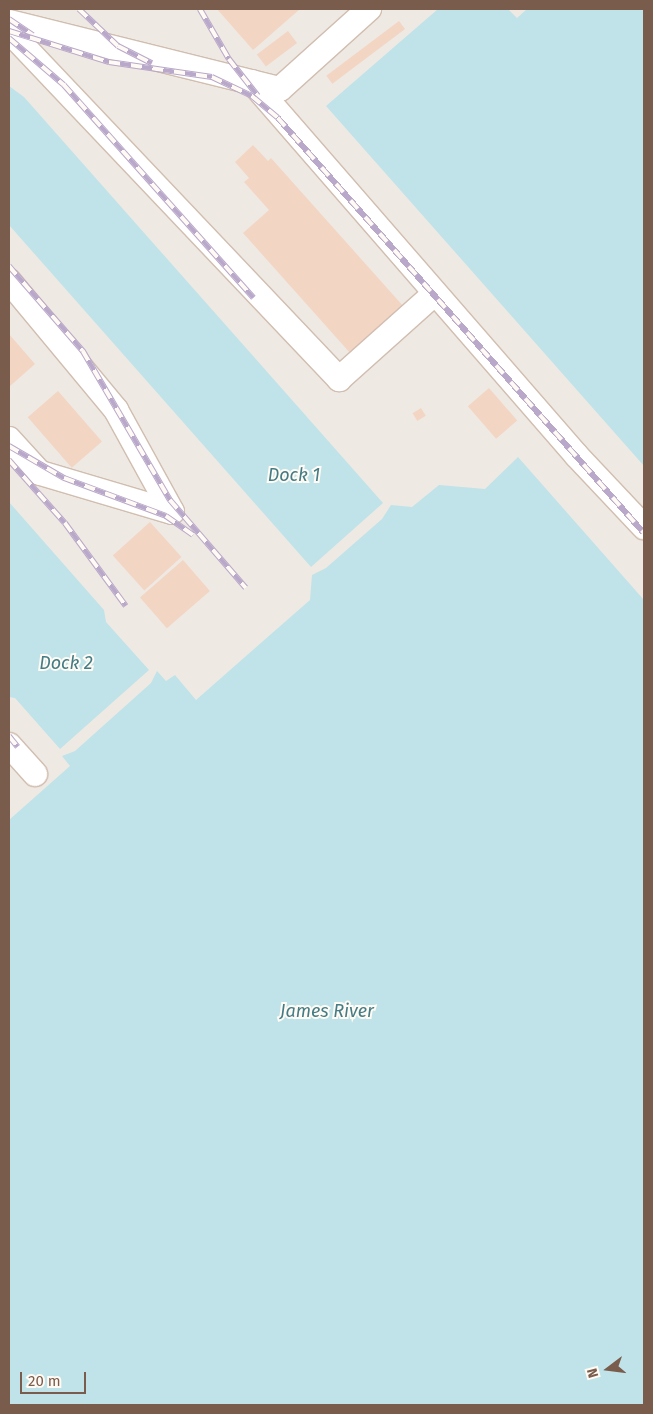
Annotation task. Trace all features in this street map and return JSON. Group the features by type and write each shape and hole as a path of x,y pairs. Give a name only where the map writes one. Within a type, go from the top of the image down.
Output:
{"lane":[{"path":"9,22 280,89 369,9"},
{"path":"9,32 339,380 434,294"},
{"path":"252,82 434,294 644,527"},
{"path":"9,281 116,410 172,512 40,473 9,439"},
{"path":"9,745 35,774"}],"shaded area":[{"path":"9,9 644,9 644,1405 9,1405"}],"water":[{"path":"438,9 508,9 517,18 527,9 644,9 644,466 326,106"},
{"name":"Dock 1","path":"9,86 24,97 383,503 311,567 9,225"},
{"name":"James River","path":"518,457 644,600 644,1405 9,1405 9,820 70,766 62,756 75,751 151,683 157,671 166,681 175,675 196,700 310,600 312,575 326,568 382,519 391,505 412,507 439,485 485,489"},
{"name":"Dock 2","path":"9,502 104,610 106,622 149,670 60,749 15,698 9,697"}],"building":[{"path":"217,9 300,9 253,50"},
{"path":"399,21 405,29 332,84 326,76"},
{"path":"288,31 297,43 266,66 257,54"},
{"path":"253,145 268,161 271,158 404,307 351,354 243,233 269,210 244,182 249,178 235,162"},
{"path":"9,334 35,364 9,387"},
{"path":"489,388 517,420 496,439 468,406"},
{"path":"58,391 102,442 72,468 28,417"},
{"path":"421,408 426,416 417,421 413,413"},
{"path":"150,522 181,557 144,590 113,555"},
{"path":"183,560 210,591 167,628 140,597"}],"railway":[{"path":"79,9 118,46 152,63"},
{"path":"200,9 229,59 258,96"},
{"path":"9,19 33,35"},
{"path":"9,31 109,62 212,77 252,96 278,118 644,533"},
{"path":"9,38 64,85 254,298"},
{"path":"9,266 83,351 170,500 246,588"},
{"path":"9,446 64,478 166,516 193,535"},
{"path":"9,460 65,523 126,606"},
{"path":"9,736 18,747"}]}
